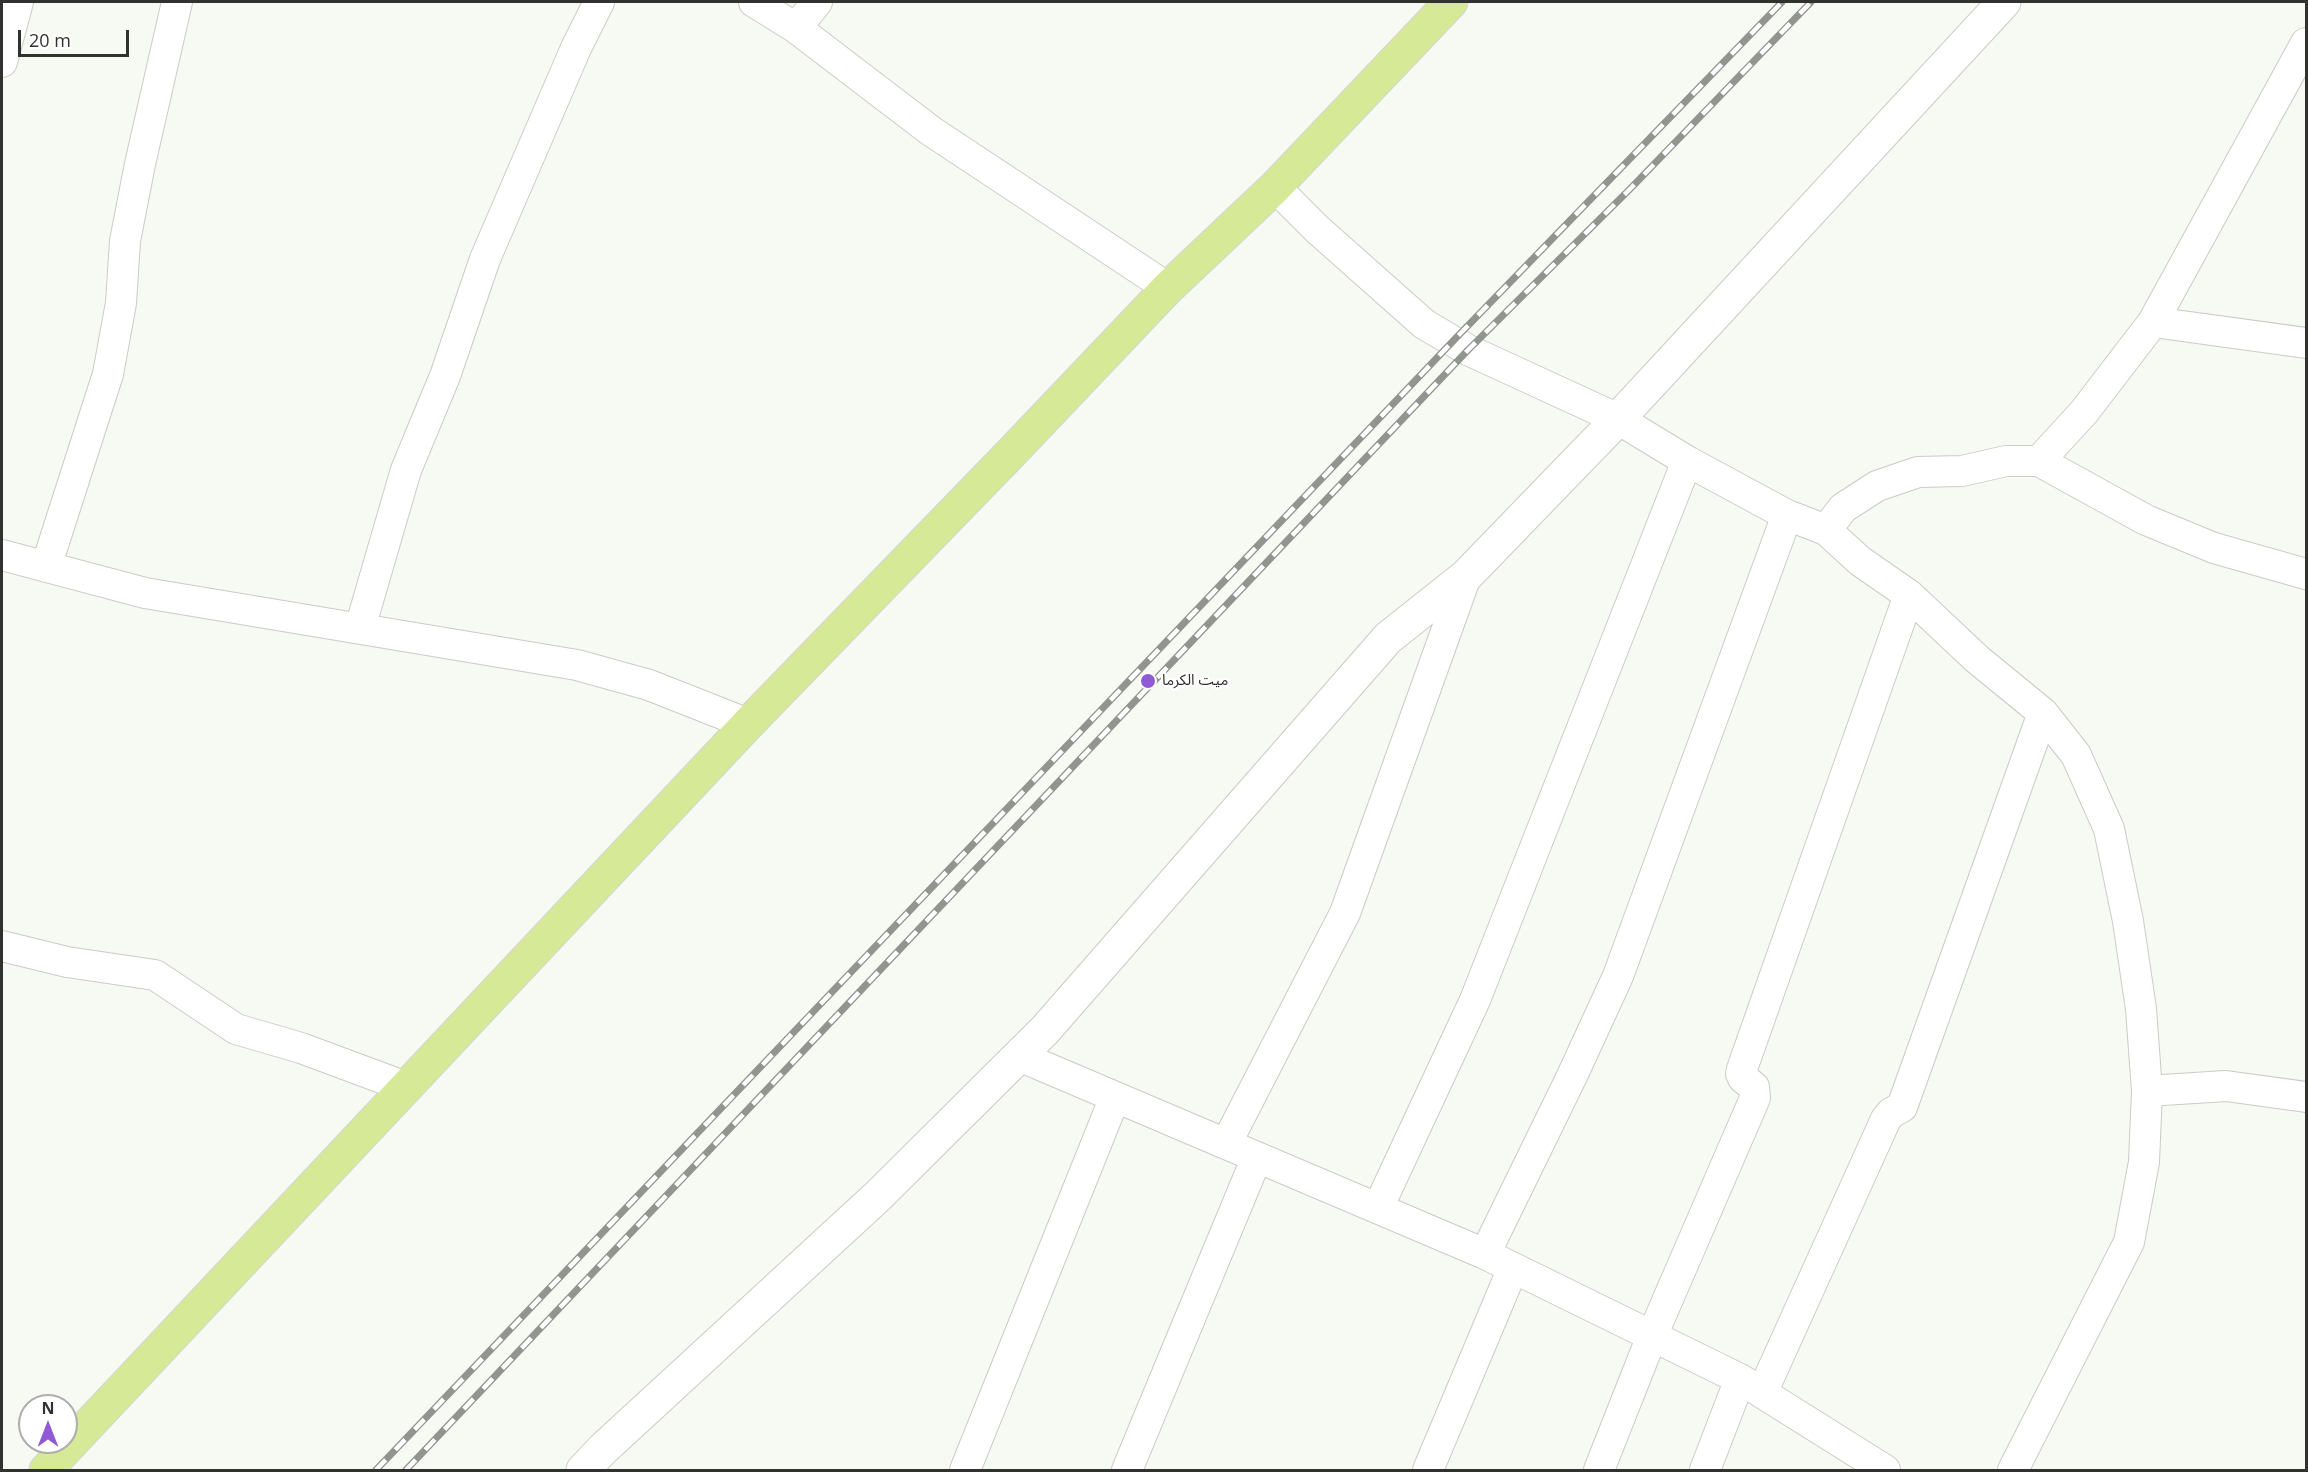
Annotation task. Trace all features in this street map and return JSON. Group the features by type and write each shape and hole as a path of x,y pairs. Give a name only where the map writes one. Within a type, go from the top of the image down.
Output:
{"main road":[{"path":"46,1470 748,724 1012,452 1167,288 1275,187 1451,2"}],"street":[{"path":"2,62 18,2"},
{"path":"46,567 108,374 121,303 125,241 177,2"},
{"path":"360,628 406,470 446,376 485,259 598,2"},
{"path":"754,2 796,28 931,130 1167,288"},
{"path":"796,28 817,2"},
{"path":"583,1470 878,1196 1045,1030 1388,638 1466,576 1618,418 2004,2"},
{"path":"2040,461 2084,412 2153,322 2307,42"},
{"path":"1275,187 1317,229 1424,324 1468,350 1618,418 1688,461 1787,514 1826,530 1860,561 1909,595 1977,659 2043,713 2076,755 2109,829 2128,921 2141,1009 2147,1090 2144,1162 2129,1242 2013,1470"},
{"path":"2153,322 2307,343"},
{"path":"1378,1208 1475,1000 1688,461"},
{"path":"1826,530 1843,508 1877,486 1918,472 1962,471 2006,461 2040,461 2146,520 2214,548 2307,574"},
{"path":"1485,1254 1618,976 1787,514"},
{"path":"2,555 145,592 577,665 649,685 748,724"},
{"path":"1226,1144 1345,913 1466,576"},
{"path":"1599,1470 1652,1336 1755,1098 1754,1088 1743,1078 1742,1069 1909,595"},
{"path":"1705,1470 1751,1386 1886,1119 1902,1107 2043,713"},
{"path":"2,946 67,962 155,975 236,1029 302,1048 406,1088"},
{"path":"1019,1056 1485,1254 1751,1386 1885,1470"},
{"path":"2147,1090 2226,1086 2307,1097"},
{"path":"965,1470 1115,1097"},
{"path":"1127,1470 1257,1157"},
{"path":"1428,1470 1513,1268"}],"railway":[{"path":"376,1470 1454,340 1782,2"},
{"path":"406,1470 1468,350 1630,189 1811,2"}],"place":[{"name":"ميت الكرما","path":"1148,681"}]}
